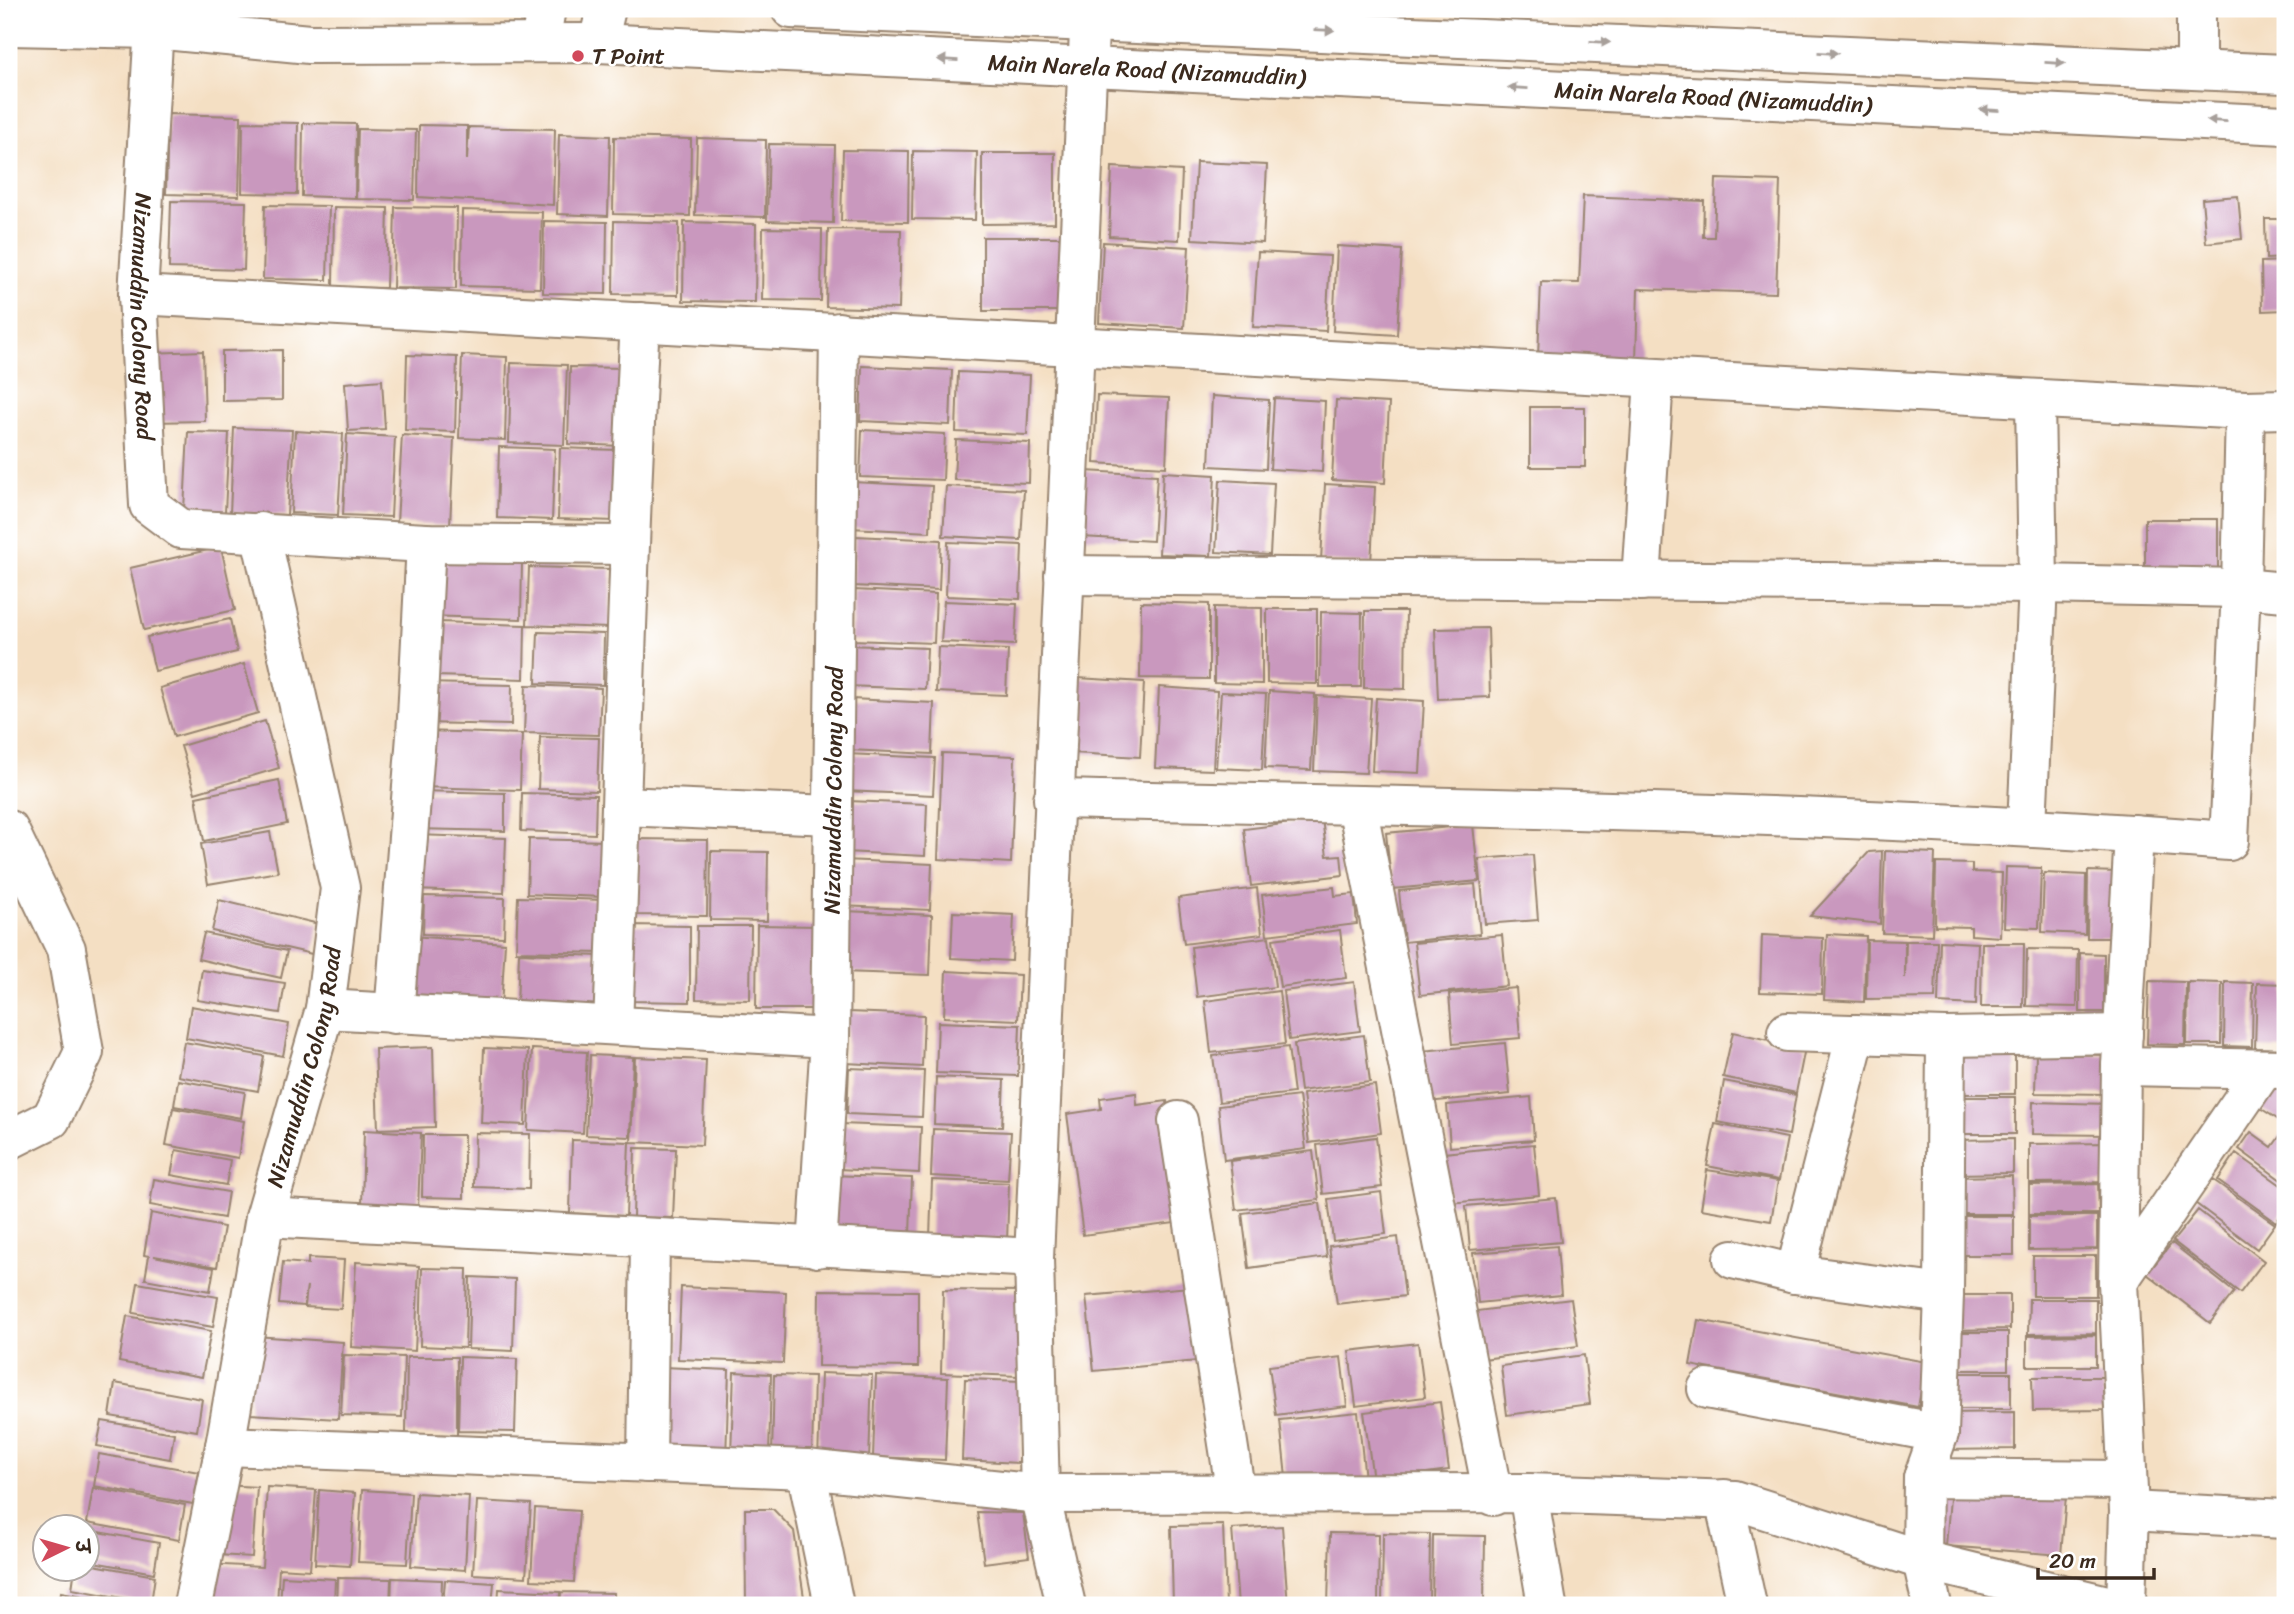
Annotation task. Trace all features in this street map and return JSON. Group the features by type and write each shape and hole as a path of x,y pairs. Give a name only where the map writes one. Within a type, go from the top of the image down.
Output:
{"street":[{"name":"Main Narela Road (Nizamuddin)","path":"791,9 1383,21 2285,74"},
{"path":"2196,9 2196,70"},
{"path":"1066,1605 1040,1494 1034,1258 1053,799 1089,67 1089,15"},
{"name":"Main Narela Road (Nizamuddin)","path":"9,26 155,19 309,44 542,26 602,26 1089,67 2285,125"},
{"name":"Nizamuddin Colony Road","path":"155,19 138,295 149,505 181,529 426,543 628,545"},
{"path":"138,295 1075,345 2035,401 2245,410 2285,409"},
{"path":"613,1024 622,806 628,545 640,322"},
{"name":"Nizamuddin Colony Road","path":"817,1248 830,1038 839,332"},
{"path":"1641,581 1654,379"},
{"path":"2027,826 2038,584 2035,401"},
{"path":"1053,799 1357,805 2027,826 2229,841 2241,588 2245,410"},
{"name":"Nizamuddin Colony Road","path":"193,1605 225,1446 265,1217 325,1009 340,888 260,532"},
{"path":"394,1014 416,736 426,543"},
{"path":"1064,575 2038,584 2241,588 2285,592"},
{"path":"1357,805 1511,1494 1547,1605"},
{"path":"622,806 831,815"},
{"path":"9,830 66,949 84,1052 51,1119 9,1140"},
{"path":"2126,1605 2127,1495 2118,1282 2122,1050 2134,834"},
{"path":"325,1009 830,1038"},
{"path":"1787,1032 1946,1037 2122,1050 2274,1069 2118,1282"},
{"path":"1795,1274 1856,1034"},
{"path":"1932,1605 1922,1560 1923,1478 1939,1433 1944,1294 1946,1037"},
{"path":"1178,1121 1236,1495"},
{"path":"265,1217 1034,1258"},
{"path":"647,1463 650,1239"},
{"path":"1733,1259 1795,1274 1944,1294"},
{"path":"1707,1389 1939,1433"},
{"path":"225,1446 806,1469 1040,1494 1511,1494 1724,1499 1735,1500 1922,1560 2107,1605"},
{"path":"806,1469 834,1605"},
{"path":"1923,1478 2127,1495 2285,1519"},
{"path":"1724,1499 1747,1605"}],"building":[{"path":"168,114 241,116 239,196 166,194"},
{"path":"243,122 298,123 297,194 242,193"},
{"path":"303,123 356,124 355,198 302,196"},
{"path":"419,125 467,126 467,160 469,127 555,129 553,205 418,197"},
{"path":"358,129 416,130 414,200 356,199"},
{"path":"559,134 610,136 608,216 557,214"},
{"path":"614,137 691,139 690,216 613,214"},
{"path":"697,138 766,140 765,217 695,215"},
{"path":"769,144 835,145 833,223 767,221"},
{"path":"843,150 909,151 908,222 841,221"},
{"path":"913,151 977,152 975,220 912,219"},
{"path":"982,153 1055,153 1055,223 982,224"},
{"path":"1196,162 1267,165 1263,243 1192,239"},
{"path":"1112,167 1182,171 1179,240 1109,236"},
{"path":"1716,179 1780,181 1776,293 1638,289 1636,361 1538,357 1541,282 1579,283 1583,196 1704,201 1703,237 1714,237"},
{"path":"2238,196 2242,239 2206,243 2202,199"},
{"path":"171,201 246,202 244,270 169,268"},
{"path":"265,205 329,206 327,280 263,279"},
{"path":"334,207 388,208 386,288 333,287"},
{"path":"395,207 457,208 456,289 393,288"},
{"path":"462,210 542,212 540,288 461,286"},
{"path":"2265,219 2285,219 2285,258 2266,259"},
{"path":"544,221 607,222 606,294 543,293"},
{"path":"614,221 679,223 678,295 613,294"},
{"path":"684,222 756,224 755,302 683,301"},
{"path":"763,228 822,229 821,301 762,300"},
{"path":"828,229 901,230 899,309 826,307"},
{"path":"983,237 1066,237 1067,311 983,311"},
{"path":"1103,242 1189,247 1184,328 1099,323"},
{"path":"1337,246 1402,250 1397,335 1333,331"},
{"path":"1258,252 1330,256 1326,331 1253,327"},
{"path":"2285,261 2285,310 2262,311 2261,262"},
{"path":"282,350 282,400 222,401 222,351"},
{"path":"203,351 205,421 151,422 149,353"},
{"path":"407,355 457,357 455,432 405,430"},
{"path":"462,355 507,357 505,440 459,438"},
{"path":"511,363 567,365 564,445 509,443"},
{"path":"862,366 952,370 950,425 860,421"},
{"path":"570,367 626,368 624,446 568,444"},
{"path":"958,372 1030,375 1027,435 956,432"},
{"path":"382,380 385,429 348,431 345,383"},
{"path":"1097,395 1169,398 1166,467 1094,463"},
{"path":"1212,396 1269,400 1266,469 1209,466"},
{"path":"1274,398 1325,401 1322,472 1270,469"},
{"path":"1336,400 1389,403 1385,483 1332,480"},
{"path":"1530,407 1585,407 1585,467 1530,467"},
{"path":"234,428 292,430 287,515 230,513"},
{"path":"862,430 945,434 943,480 860,477"},
{"path":"295,431 343,434 338,515 291,513"},
{"path":"188,432 229,433 225,512 184,510"},
{"path":"347,434 395,437 391,517 343,515"},
{"path":"402,435 454,438 450,526 397,523"},
{"path":"956,440 1030,443 1029,483 954,480"},
{"path":"499,447 555,449 552,520 497,518"},
{"path":"560,448 617,450 615,521 558,519"},
{"path":"1085,471 1157,475 1153,541 1082,537"},
{"path":"1163,472 1215,475 1211,556 1159,554"},
{"path":"1220,480 1274,483 1270,555 1216,552"},
{"path":"852,482 932,486 930,532 850,528"},
{"path":"1325,484 1375,487 1371,564 1321,561"},
{"path":"946,486 1024,490 1021,540 943,536"},
{"path":"2145,519 2218,519 2218,585 2145,584"},
{"path":"855,536 941,540 939,590 853,586"},
{"path":"948,542 1022,545 1020,599 946,596"},
{"path":"221,547 235,610 144,630 130,568"},
{"path":"430,558 522,561 521,619 428,616"},
{"path":"529,567 611,569 609,628 527,625"},
{"path":"854,590 936,594 934,643 852,640"},
{"path":"944,601 1017,604 1015,645 941,642"},
{"path":"1141,602 1209,604 1209,679 1140,678"},
{"path":"1214,607 1262,608 1262,684 1214,683"},
{"path":"1267,609 1317,609 1317,684 1267,683"},
{"path":"1365,611 1406,611 1405,689 1364,688"},
{"path":"1321,612 1362,613 1361,687 1320,687"},
{"path":"230,619 237,652 155,671 147,637"},
{"path":"439,622 525,625 524,679 437,676"},
{"path":"1488,628 1490,697 1438,699 1435,629"},
{"path":"538,632 604,634 603,685 536,683"},
{"path":"847,645 927,648 925,689 846,686"},
{"path":"938,647 1008,650 1006,695 936,692"},
{"path":"244,664 258,713 174,737 160,688"},
{"path":"1077,678 1144,682 1140,757 1073,753"},
{"path":"424,683 512,685 511,725 423,723"},
{"path":"526,685 601,688 599,735 524,733"},
{"path":"1159,687 1217,691 1213,770 1155,768"},
{"path":"1269,691 1315,694 1311,770 1265,768"},
{"path":"1221,692 1266,694 1262,770 1216,768"},
{"path":"1317,696 1371,699 1366,773 1314,771"},
{"path":"1376,698 1424,701 1420,773 1372,771"},
{"path":"851,699 934,703 932,754 849,750"},
{"path":"265,721 279,768 195,793 181,746"},
{"path":"423,731 522,734 520,790 421,787"},
{"path":"540,737 599,738 597,791 538,789"},
{"path":"942,753 1015,756 1011,863 938,859"},
{"path":"846,754 935,758 933,795 845,791"},
{"path":"279,780 287,824 204,841 196,797"},
{"path":"416,791 505,793 505,831 415,829"},
{"path":"522,793 596,795 595,834 521,831"},
{"path":"847,801 927,804 925,856 845,852"},
{"path":"1322,819 1327,856 1341,855 1343,875 1251,886 1244,829"},
{"path":"1473,825 1479,881 1392,889 1386,833"},
{"path":"270,832 278,872 208,884 201,844"},
{"path":"415,835 506,838 504,893 413,890"},
{"path":"529,839 606,841 604,897 527,894"},
{"path":"636,839 708,840 707,916 635,915"},
{"path":"711,851 768,852 767,921 710,920"},
{"path":"1882,851 1880,924 1810,916 1869,852"},
{"path":"1885,851 1935,853 1932,935 1882,933"},
{"path":"1533,855 1538,920 1485,924 1479,859"},
{"path":"844,860 932,864 930,910 842,906"},
{"path":"1936,863 1972,864 1972,872 2002,873 2000,937 1971,935 1971,927 1935,926"},
{"path":"2006,867 2041,868 2039,928 2004,927"},
{"path":"2088,871 2117,872 2115,938 2087,938"},
{"path":"2044,873 2086,875 2085,934 2042,932"},
{"path":"1475,884 1480,934 1404,942 1399,891"},
{"path":"1334,887 1335,896 1354,894 1357,924 1267,935 1262,895"},
{"path":"1257,888 1262,934 1184,944 1178,898"},
{"path":"424,896 505,898 504,937 423,934"},
{"path":"518,897 604,900 603,953 516,951"},
{"path":"219,900 319,924 312,954 212,931"},
{"path":"845,911 932,915 930,975 842,972"},
{"path":"953,912 1014,915 1012,961 951,958"},
{"path":"630,925 690,926 690,1002 629,1001"},
{"path":"757,925 819,926 819,1009 756,1009"},
{"path":"697,926 751,926 750,1000 696,999"},
{"path":"1340,930 1346,978 1280,987 1273,939"},
{"path":"204,933 287,951 281,978 198,959"},
{"path":"1827,934 1866,936 1864,1002 1824,1000"},
{"path":"1502,935 1507,986 1420,995 1414,943"},
{"path":"1762,935 1823,938 1822,994 1760,992"},
{"path":"411,936 505,943 501,1007 410,999"},
{"path":"1269,937 1275,987 1197,997 1191,947"},
{"path":"1867,940 1905,941 1905,978 1906,941 1937,941 1935,998 1866,999"},
{"path":"1940,941 1978,943 1976,1005 1938,1003"},
{"path":"1982,943 2024,943 2023,1007 1981,1007"},
{"path":"2027,949 2078,950 2077,1007 2026,1006"},
{"path":"519,953 601,956 599,1010 517,1007"},
{"path":"2080,953 2104,954 2104,1012 2080,1012"},
{"path":"202,970 285,983 280,1013 197,1000"},
{"path":"946,971 1020,975 1018,1020 944,1017"},
{"path":"2149,981 2186,982 2185,1045 2147,1044"},
{"path":"1354,982 1360,1031 1289,1040 1283,991"},
{"path":"2188,982 2222,983 2221,1044 2187,1044"},
{"path":"2225,982 2253,983 2252,1047 2224,1046"},
{"path":"2257,983 2285,984 2285,1049 2255,1048"},
{"path":"1516,988 1520,1038 1453,1044 1449,994"},
{"path":"1279,991 1285,1044 1211,1053 1205,1001"},
{"path":"191,1006 289,1024 283,1056 186,1038"},
{"path":"848,1012 924,1015 922,1067 846,1063"},
{"path":"938,1022 1020,1025 1018,1076 936,1073"},
{"path":"1733,1032 1805,1048 1796,1093 1723,1077"},
{"path":"1364,1035 1370,1082 1300,1091 1294,1044"},
{"path":"184,1042 264,1056 258,1091 178,1076"},
{"path":"1505,1043 1510,1094 1427,1102 1422,1051"},
{"path":"433,1047 435,1127 378,1129 375,1049"},
{"path":"1288,1047 1294,1093 1219,1102 1213,1056"},
{"path":"484,1048 528,1050 525,1125 481,1123"},
{"path":"532,1049 587,1052 583,1133 528,1130"},
{"path":"2015,1049 2015,1094 1957,1094 1956,1050"},
{"path":"2036,1053 2108,1055 2108,1094 2035,1093"},
{"path":"590,1055 633,1057 630,1137 586,1135"},
{"path":"635,1057 706,1060 702,1145 631,1142"},
{"path":"849,1068 924,1071 922,1117 847,1114"},
{"path":"936,1077 1004,1080 1002,1127 934,1124"},
{"path":"178,1080 245,1092 241,1118 174,1106"},
{"path":"2274,1080 2285,1087 2285,1124 2257,1106"},
{"path":"1724,1081 1796,1095 1789,1135 1717,1122"},
{"path":"1375,1085 1381,1133 1309,1143 1303,1094"},
{"path":"1136,1093 1137,1105 1167,1101 1183,1222 1083,1235 1067,1114 1101,1109 1100,1098"},
{"path":"1299,1096 1306,1149 1224,1160 1218,1106"},
{"path":"1531,1097 1534,1140 1450,1147 1447,1105"},
{"path":"1954,1097 2015,1097 2015,1134 1955,1134"},
{"path":"2033,1102 2109,1104 2109,1135 2032,1134"},
{"path":"173,1108 244,1121 238,1158 166,1145"},
{"path":"840,1124 921,1127 919,1173 838,1169"},
{"path":"1715,1124 1787,1138 1779,1180 1707,1166"},
{"path":"933,1129 1011,1132 1008,1180 931,1176"},
{"path":"2285,1129 2285,1183 2239,1149 2251,1132 2272,1147"},
{"path":"364,1130 421,1133 418,1209 362,1207"},
{"path":"475,1133 530,1134 529,1189 474,1187"},
{"path":"423,1135 464,1135 464,1198 422,1197"},
{"path":"1376,1137 1382,1187 1323,1194 1317,1145"},
{"path":"2013,1139 2013,1173 1954,1174 1953,1140"},
{"path":"572,1140 629,1142 626,1216 570,1213"},
{"path":"2113,1143 2113,1182 2029,1183 2029,1144"},
{"path":"1534,1144 1539,1195 1449,1203 1444,1153"},
{"path":"635,1148 676,1149 673,1218 633,1217"},
{"path":"176,1150 230,1160 226,1185 171,1175"},
{"path":"1313,1151 1319,1200 1236,1210 1230,1161"},
{"path":"2236,1153 2285,1188 2285,1209 2276,1222 2218,1180"},
{"path":"1707,1170 1778,1181 1771,1221 1701,1209"},
{"path":"830,1175 912,1178 910,1235 828,1232"},
{"path":"2012,1176 2013,1214 1951,1214 1951,1177"},
{"path":"154,1179 228,1192 224,1218 150,1205"},
{"path":"2212,1179 2275,1224 2257,1249 2195,1203"},
{"path":"932,1180 1009,1183 1007,1241 930,1237"},
{"path":"2098,1184 2099,1214 2029,1214 2029,1185"},
{"path":"1381,1192 1386,1234 1333,1241 1328,1199"},
{"path":"1556,1198 1561,1242 1470,1250 1466,1206"},
{"path":"1320,1203 1327,1257 1249,1268 1242,1213"},
{"path":"2198,1210 2264,1261 2240,1293 2173,1241"},
{"path":"151,1213 224,1227 217,1267 154,1256 214,1268 210,1291 145,1279 149,1256 144,1255"},
{"path":"1952,1216 2014,1216 2014,1255 1952,1255"},
{"path":"2029,1216 2097,1216 2097,1249 2029,1250"},
{"path":"1398,1237 1405,1296 1337,1304 1329,1246"},
{"path":"2172,1243 2234,1292 2210,1323 2147,1274"},
{"path":"1557,1246 1561,1295 1478,1303 1473,1253"},
{"path":"2033,1256 2096,1256 2096,1296 2033,1296"},
{"path":"308,1258 344,1260 341,1309 305,1307 307,1286 304,1306 279,1304 283,1262 308,1264"},
{"path":"356,1262 419,1266 415,1351 351,1347"},
{"path":"422,1268 467,1269 465,1348 420,1346"},
{"path":"470,1277 515,1279 513,1351 468,1349"},
{"path":"138,1283 218,1297 213,1327 133,1313"},
{"path":"681,1287 786,1292 783,1363 678,1359"},
{"path":"1190,1287 1197,1361 1094,1371 1086,1296"},
{"path":"819,1290 918,1291 918,1367 818,1366"},
{"path":"943,1290 1021,1291 1019,1376 941,1373"},
{"path":"1950,1295 2010,1295 2010,1329 1950,1330"},
{"path":"1571,1299 1578,1346 1483,1359 1477,1311"},
{"path":"2029,1299 2096,1299 2096,1333 2028,1334"},
{"path":"127,1316 211,1331 202,1377 119,1362"},
{"path":"1698,1320 1926,1362 1918,1407 1690,1365"},
{"path":"1948,1332 2008,1332 2008,1370 1949,1370"},
{"path":"2096,1335 2096,1366 2027,1366 2027,1336"},
{"path":"254,1336 343,1342 338,1419 249,1414"},
{"path":"1418,1343 1425,1397 1356,1406 1349,1351"},
{"path":"344,1355 404,1357 402,1417 341,1415"},
{"path":"1584,1355 1590,1404 1507,1415 1501,1366"},
{"path":"407,1357 457,1357 457,1435 406,1434"},
{"path":"460,1357 517,1359 515,1432 458,1431"},
{"path":"1341,1357 1347,1406 1276,1415 1269,1366"},
{"path":"663,1367 729,1370 726,1458 660,1455"},
{"path":"734,1372 771,1374 769,1456 731,1454"},
{"path":"821,1373 872,1375 869,1461 818,1460"},
{"path":"1950,1373 2011,1373 2011,1409 1950,1409"},
{"path":"774,1375 814,1376 812,1457 772,1456"},
{"path":"876,1375 948,1378 945,1460 873,1457"},
{"path":"2032,1377 2103,1377 2104,1410 2033,1411"},
{"path":"965,1379 1022,1381 1019,1463 962,1460"},
{"path":"115,1383 202,1399 197,1431 110,1416"},
{"path":"1440,1402 1449,1470 1373,1480 1364,1412"},
{"path":"1358,1412 1365,1479 1287,1487 1280,1420"},
{"path":"2015,1412 2015,1449 1944,1450 1944,1413"},
{"path":"102,1421 174,1433 170,1459 97,1446"},
{"path":"99,1454 199,1472 193,1504 94,1486"},
{"path":"222,1485 257,1487 252,1557 217,1555"},
{"path":"1951,1486 2066,1496 2061,1555 1946,1546"},
{"path":"267,1487 316,1490 310,1570 279,1568 277,1605 202,1605 205,1564 262,1567"},
{"path":"93,1488 185,1505 179,1540 102,1526 102,1512 89,1512"},
{"path":"319,1490 355,1493 350,1566 315,1564"},
{"path":"362,1490 411,1493 407,1564 358,1562"},
{"path":"416,1493 469,1496 465,1570 411,1566"},
{"path":"477,1501 531,1504 526,1577 473,1574"},
{"path":"535,1508 579,1511 574,1582 531,1580"},
{"path":"745,1509 773,1509 794,1531 805,1604 746,1605"},
{"path":"977,1512 1023,1513 1029,1557 984,1563"},
{"path":"1223,1525 1226,1605 1173,1605 1171,1526"},
{"path":"1282,1526 1288,1605 1238,1605 1232,1529"},
{"path":"102,1533 159,1543 154,1573 102,1564"},
{"path":"1330,1533 1379,1534 1378,1605 1328,1605"},
{"path":"1383,1533 1430,1534 1429,1605 1382,1605"},
{"path":"1433,1535 1485,1536 1484,1605 1432,1605"},
{"path":"102,1567 155,1576 151,1603 72,1589 73,1582 102,1582"},
{"path":"282,1576 335,1579 334,1605 280,1605"},
{"path":"338,1578 391,1579 390,1605 337,1605"},
{"path":"392,1578 442,1580 441,1605 391,1605"},
{"path":"445,1580 494,1583 492,1605 443,1605"},
{"path":"499,1589 560,1592 559,1605 498,1605"},
{"path":"61,1592 129,1604 129,1605 59,1605"},
{"path":"561,1592 614,1593 614,1605 560,1605"}],"place":[{"name":"T Point","path":"578,56"}]}
